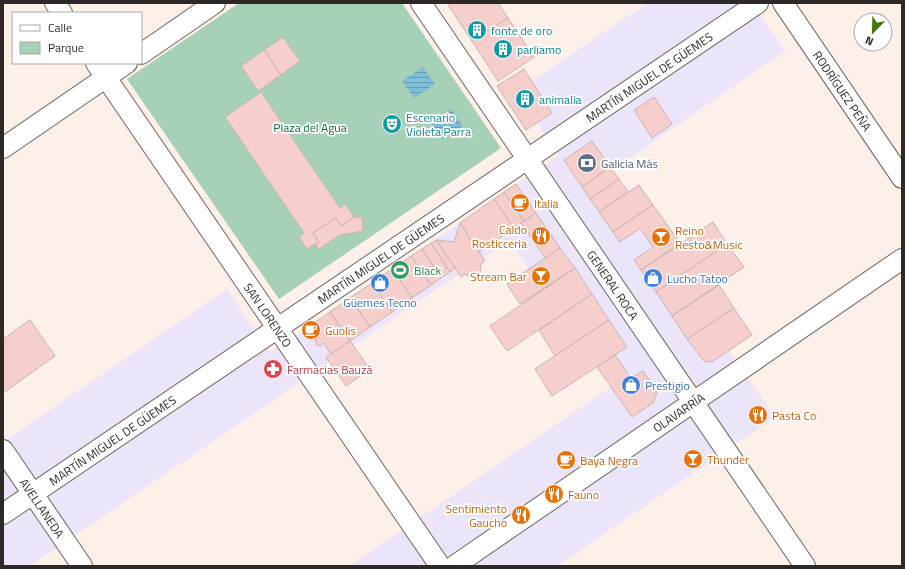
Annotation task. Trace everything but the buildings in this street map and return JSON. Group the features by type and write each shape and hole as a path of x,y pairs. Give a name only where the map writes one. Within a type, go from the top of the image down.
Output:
{"street":[{"path":"55,3 61,12"},
{"path":"142,53 215,3"},
{"name":"GENERAL ROCA","path":"421,3 805,566"},
{"name":"MARTÍN MIGUEL DE GÜEMES","path":"3,514 758,3"},
{"name":"RODRÍGUEZ PEÑA","path":"783,3 902,178"},
{"path":"3,148 101,70 123,64"},
{"name":"SAN LORENZO","path":"101,70 440,566"},
{"name":"OLAVARRÍA","path":"454,566 902,259"},
{"name":"AVELLANEDA","path":"3,450 82,566"}],"shaded area":[{"path":"647,3 752,3 785,51 608,173 775,417 557,566 349,566 611,387 509,240 30,566 3,566 3,442 227,289 270,353 559,155 516,92"}],"green space":[{"name":"Plaza del Agua","path":"239,3 402,3 501,148 279,299 127,79"}],"water":[{"path":"423,67 435,84 414,98 402,81"},
{"path":"451,109 463,126 442,140 431,123"}],"place":[{"name":"fonte de oro","path":"477,30"},
{"name":"parliamo","path":"503,49"},
{"name":"animalia","path":"525,99"},
{"name":"Escenario Violeta Parra","path":"392,124"},
{"name":"Galicia Más","path":"587,163"},
{"name":"Italia","path":"520,203"},
{"name":"Caldo Rosticceria","path":"541,236"},
{"name":"Reino Resto&Music","path":"661,237"},
{"name":"Black","path":"400,270"},
{"name":"Stream Bar","path":"541,276"},
{"name":"Lucho Tatoo","path":"653,278"},
{"name":"Güemes Tecno","path":"380,283"},
{"name":"Guolis","path":"311,330"},
{"name":"Farmacias Bauzá","path":"273,369"},
{"name":"Prestigio","path":"631,385"},
{"name":"Pasta Co","path":"758,415"},
{"name":"Thunder","path":"693,459"},
{"name":"Baya Negra","path":"566,460"},
{"name":"Fauno","path":"554,494"},
{"name":"Sentimiento Gaucho","path":"521,515"}]}
